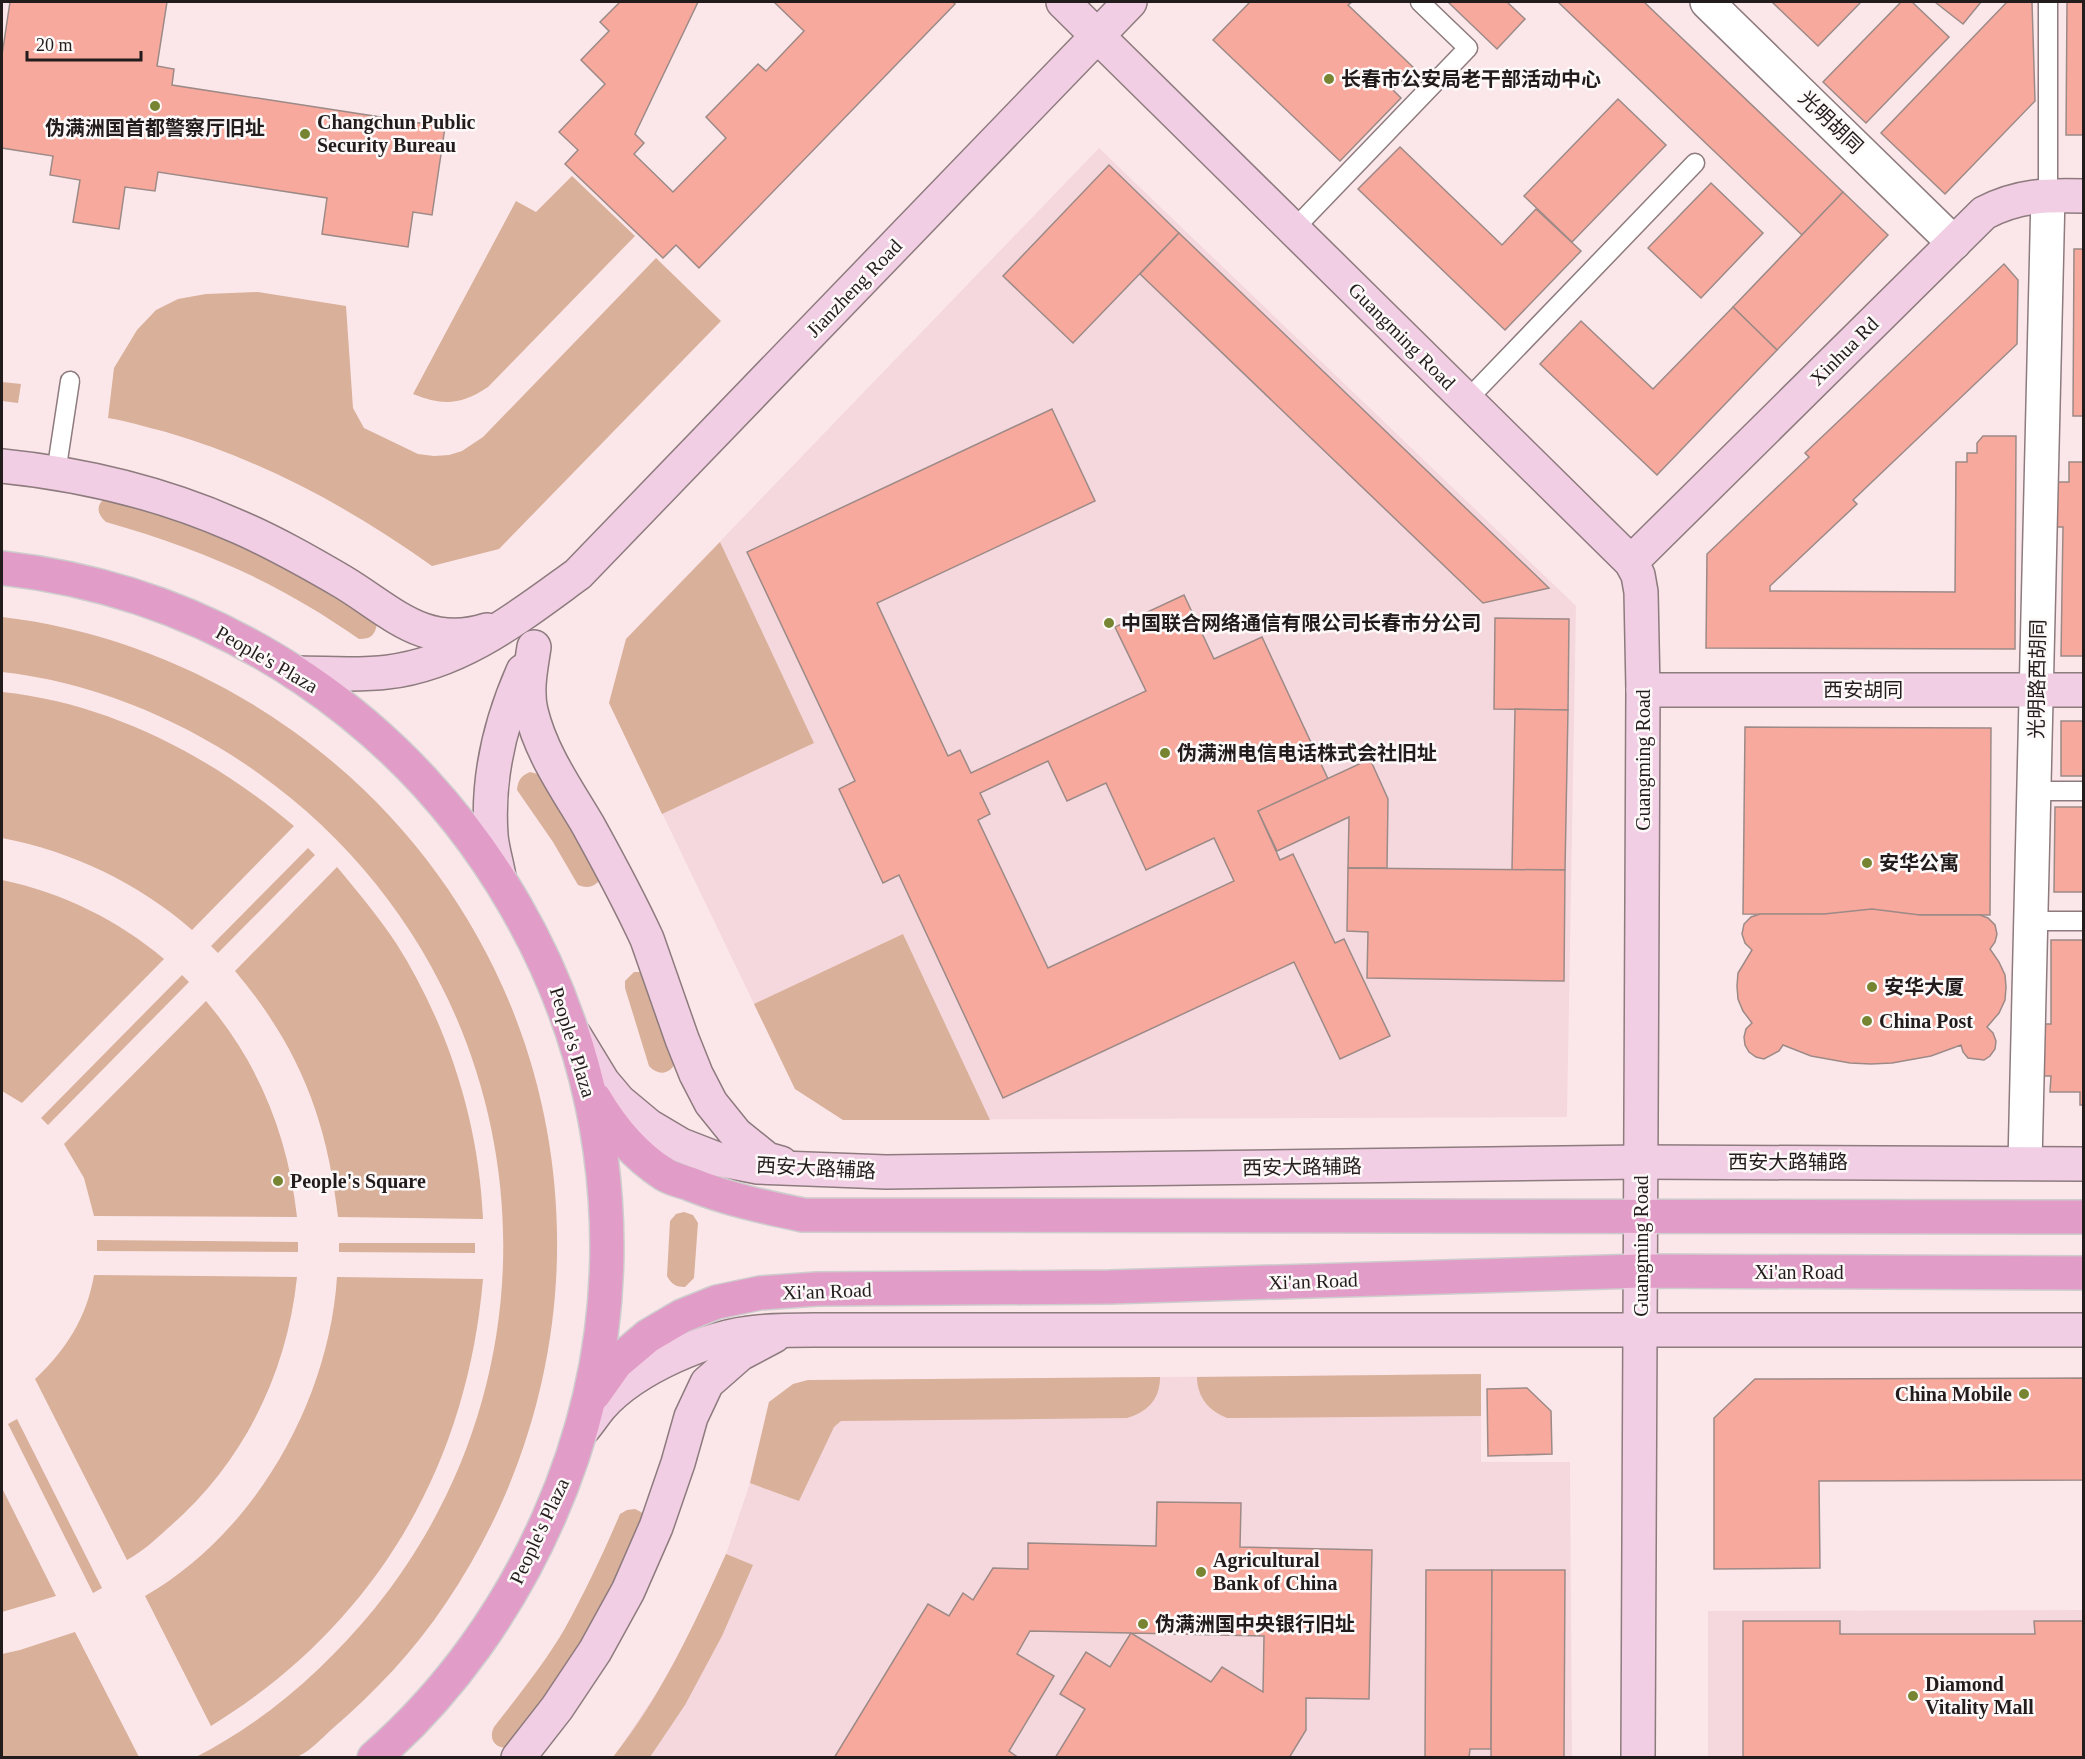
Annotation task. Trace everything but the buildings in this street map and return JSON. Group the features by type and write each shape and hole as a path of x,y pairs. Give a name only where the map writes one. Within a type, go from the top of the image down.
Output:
{"main road":[{"name":"People's Plaza","path":"2,568 83,582 138,598 193,618 245,643 296,673 361,721 420,776 466,829 499,877 528,927 553,979 573,1034 589,1090 600,1146 606,1204 603,1321 594,1378 583,1422 561,1491 536,1546 508,1598 475,1648 437,1695 396,1739 376,1756"},
{"path":"589,1090 614,1129 636,1152 665,1175 757,1206 803,1215 2084,1217"},
{"name":"Xi'an Road","path":"583,1422 599,1385 616,1364 648,1336 682,1316 717,1302 760,1293 817,1288 1109,1287 1641,1271 2084,1273"}],"street":[{"name":"Guangming Road","path":"1063,2 1631,562 1638,575 1641,592 1643,690 1638,1758"},
{"name":"Jianzheng Road","path":"578,574 1130,2"},
{"name":"光明胡同","path":"1707,2 1954,243"},
{"name":"Xinhua Rd","path":"1631,562 1984,213 2004,202 2048,195 2084,196"},
{"name":"光明路西胡同","path":"2025,1163 2048,195"},
{"path":"2,466 56,473 106,483 171,501 233,524 294,553 408,624 426,631 453,635 482,632 512,622"},
{"path":"296,673 387,672 422,666 453,654 512,622 578,574"},
{"path":"499,877 491,837 490,795 494,757 508,711 539,634 578,574"},
{"path":"534,647 530,680 530,709 541,743 559,780 619,879 639,920 671,1002 682,1039 711,1103 736,1134 767,1159 806,1170"},
{"name":"西安胡同","path":"1643,690 2084,690"},
{"name":"西安大路辅路","path":"573,1034 603,1082 619,1101 649,1126 681,1145 717,1159 758,1167 885,1172 1641,1162 2084,1164"},
{"path":"583,1422 626,1384 658,1364 728,1337 757,1332 814,1330 2084,1330"},
{"path":"518,1758 557,1708 596,1651 628,1591 656,1527 691,1417 707,1383 740,1354 775,1335 814,1330"}],"lane":[{"path":"1294,229 1468,48 1420,2"},
{"path":"2048,195 2049,2"},
{"path":"1467,400 1695,163"},
{"path":"56,473 70,381"},
{"path":"2034,791 2084,791"},
{"path":"2031,921 2084,921"}],"shaded area":[{"name":"中国联合网络通信有限公司长春市分公司","path":"1099,148 1576,606 1567,1117 843,1120 795,1089 609,703 626,639"},
{"path":"572,176 635,236 488,387 469,397 452,402 443,402 413,394 516,201 536,212"},
{"path":"656,258 721,321 499,549 432,566 337,505 271,472 237,457 166,432 108,418 114,368 137,330 156,310 178,299 206,294 258,292 346,306 353,408 364,428 418,454 449,455 462,451 483,437"},
{"path":"2,382 21,384 18,403 2,401"},
{"path":"106,497 168,511 289,563 377,624 375,631 372,636 359,639 299,600 238,569 141,532 106,522 98,509"},
{"path":"720,542 814,743 662,814 609,703 626,639"},
{"path":"2,617 79,631 117,642 191,671 260,709 293,731 389,815 463,913 517,1021 548,1136 557,1255 543,1375 506,1492 446,1603 421,1638 393,1670 314,1746 293,1758 196,1757 246,1727 293,1692 336,1652 375,1608 441,1505 484,1395 502,1280 498,1165 470,1054 421,949 350,854 258,773 200,736 136,706 103,694 36,677 2,672"},
{"path":"2,692 42,698 82,708 158,737 229,777 294,826 192,930 150,898 103,871 53,851 2,838"},
{"path":"530,772 538,774 576,827 601,879 593,885 585,887 578,885 553,842 517,790 521,779"},
{"path":"308,848 315,855 218,953 211,946"},
{"path":"337,867 396,943 431,1007 458,1075 467,1111 475,1146 483,1219 338,1217 326,1148 306,1086 277,1028 235,971"},
{"path":"2,880 46,892 88,909 128,932 164,959 22,1103 2,1091"},
{"path":"903,934 990,1120 843,1120 795,1089 754,1004"},
{"path":"634,972 641,972 676,1060 672,1068 665,1072 657,1072 649,1066 625,988 625,981"},
{"path":"182,975 189,982 48,1125 41,1118"},
{"path":"206,1001 241,1050 268,1102 286,1158 297,1217 94,1216 84,1178 64,1144"},
{"path":"684,1212 693,1215 698,1223 694,1278 685,1287 674,1284 667,1276 670,1221 676,1214"},
{"path":"97,1240 298,1242 298,1252 97,1251"},
{"path":"339,1243 475,1243 475,1253 339,1252"},
{"path":"94,1275 297,1277 292,1313 283,1349 256,1416 238,1447 218,1476 194,1504 153,1542 127,1560 35,1379 74,1332 86,1305"},
{"path":"337,1277 483,1279 473,1348 457,1415 433,1477 402,1536 364,1590 320,1641 269,1686 211,1726 145,1596 185,1569 220,1537 252,1500 279,1459 302,1416 319,1370 331,1324"},
{"path":"1481,1374 1481,1462 1570,1462 1572,1757 613,1758 659,1689 695,1623 726,1554 750,1483 769,1402 793,1384 808,1380"},
{"path":"1481,1374 1481,1416 1227,1418 1205,1402 1199,1391 1197,1377"},
{"path":"1160,1377 1158,1392 1151,1404 1141,1412 1127,1418 841,1421 834,1427 799,1501 750,1483 769,1402 793,1384 808,1380"},
{"path":"17,1419 102,1588 93,1593 8,1424"},
{"path":"2,1488 56,1596 2,1612"},
{"path":"635,1509 645,1517 586,1646 509,1748 500,1747 492,1739 494,1727 564,1630 594,1573 620,1514"},
{"path":"726,1554 753,1565 722,1636 685,1705 650,1757 613,1757 646,1710 676,1660"},
{"name":"Diamond Vitality Mall","path":"2083,1610 2083,1757 1708,1758 1708,1611"},
{"path":"75,1632 139,1757 2,1757 2,1654"}],"place":[{"name":"长春市公安局老干部活动中心","path":"1329,79"},
{"name":"伪满洲国首都警察厅旧址","path":"155,106"},
{"name":"Changchun Public Security Bureau","path":"305,134"},
{"name":"中国联合网络通信有限公司长春市分公司","path":"1109,623"},
{"name":"伪满洲电信电话株式会社旧址","path":"1165,753"},
{"name":"安华公寓","path":"1867,863"},
{"name":"安华大厦","path":"1872,987"},
{"name":"China Post","path":"1867,1021"},
{"name":"People's Square","path":"278,1181"},
{"name":"China Mobile","path":"2024,1394"},
{"name":"Agricultural Bank of China","path":"1201,1572"},
{"name":"伪满洲国中央银行旧址","path":"1143,1624"},
{"name":"Diamond Vitality Mall","path":"1913,1696"}]}
